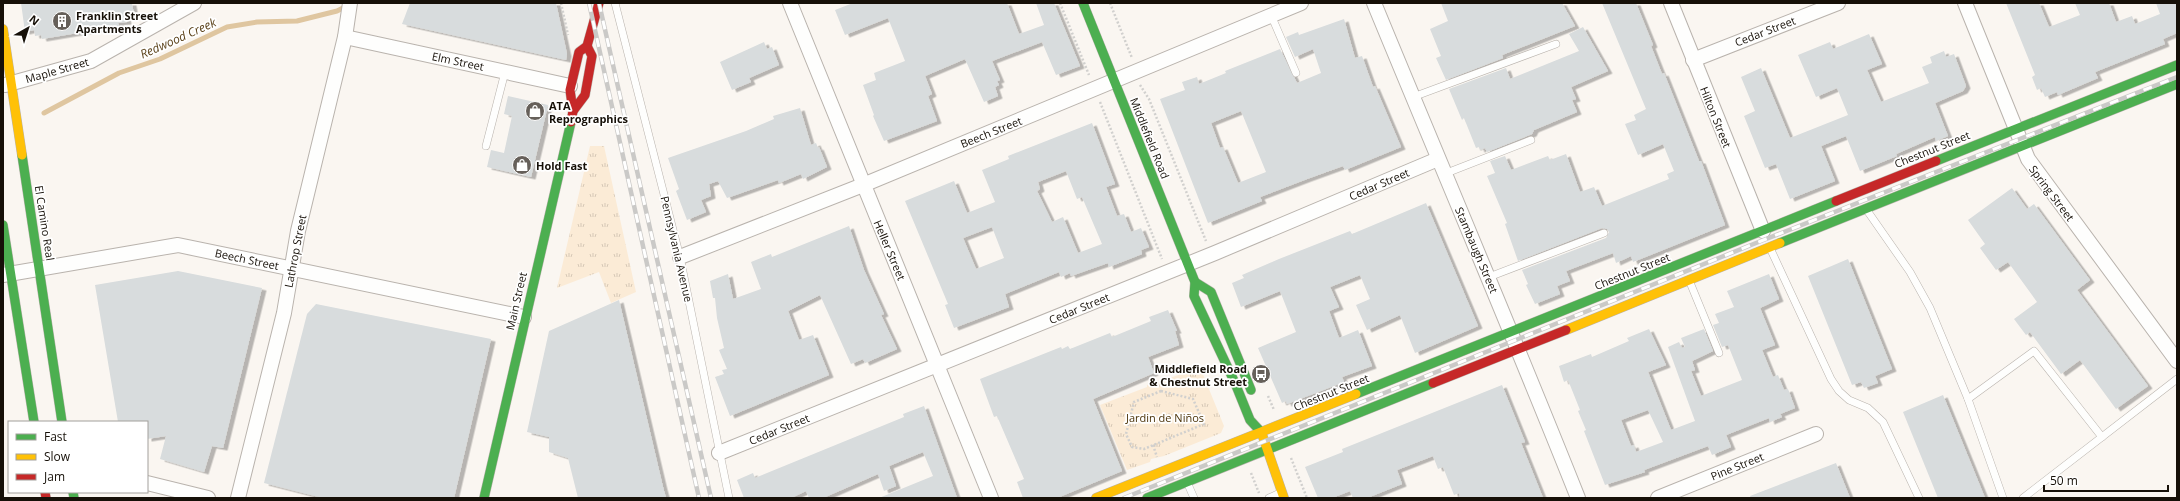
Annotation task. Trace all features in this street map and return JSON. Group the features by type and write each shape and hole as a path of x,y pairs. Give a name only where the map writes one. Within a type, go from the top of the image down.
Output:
{"street":[{"name":"Maple Street","path":"7,84 91,61 194,3"},
{"name":"Main Street","path":"573,111 585,95 592,56 588,46 599,3"},
{"name":"Heller Street","path":"790,3 863,185 938,364 990,498"},
{"name":"Middlefield Road","path":"1083,3 1187,263 1196,282 1211,292 1256,402"},
{"name":"Beech Street","path":"680,258 863,185 1301,3"},
{"name":"Stambaugh Street","path":"1374,3 1444,174 1489,277 1578,498"},
{"name":"Hilton Street","path":"1671,3 1762,231"},
{"name":"Cedar Street","path":"1693,60 1838,3"},
{"name":"Spring Street","path":"1965,3 2028,159 2177,361"},
{"name":"Lathrop Street","path":"238,498 284,313 291,268 345,38 350,7"},
{"name":"El Camino Real","path":"3,29 7,84 40,270 62,421"},
{"name":"Elm Street","path":"345,38 570,86"},
{"name":"Main Street","path":"484,498 524,317 573,111 570,86 579,52 588,46"},
{"name":"Chestnut Street","path":"1096,498 1262,433 1511,331 2177,65"},
{"path":"1147,498 2177,84"},
{"name":"Cedar Street","path":"719,454 1168,272 1438,159"},
{"path":"3,226 6,275 34,421"},
{"name":"Beech Street","path":"6,275 178,245 524,317"},
{"name":"Middlefield Road","path":"1196,282 1194,296 1236,383 1250,420 1262,433"},
{"name":"Middlefield Road","path":"1262,420 1262,433 1283,495"},
{"name":"Pine Street","path":"1658,498 1816,434"},
{"path":"148,483 208,498"}],"lane":[{"name":"Pennsylvania Avenue","path":"615,3 680,258 729,498"},
{"path":"1271,15 1296,73"},
{"path":"1413,97 1556,44"},
{"path":"486,146 505,72"},
{"path":"1444,174 1531,140"},
{"path":"1866,209 1910,272 1930,308 1968,399 2003,498"},
{"path":"1489,277 1604,233"},
{"path":"1770,247 1831,378 1839,391 1849,400 1868,408 1883,422 1919,498"},
{"path":"1689,280 1719,353"},
{"path":"1968,399 2034,351 2102,437"},
{"path":"2023,498 2177,379"},
{"path":"1187,482 1194,498"},
{"path":"1268,498 1283,495"}],"path":[{"path":"561,3 568,35"},
{"path":"1060,3 1168,272"},
{"path":"1161,391 1193,399 1204,424 1153,445 1144,449 1132,448 1126,434 1134,402 1161,391"},
{"path":"1153,445 1158,459"},
{"path":"1245,459 1261,498"}],"green space":[{"path":"590,146 604,146 636,292 611,303 599,272 557,288"},
{"name":"Jardin de Niños","path":"1200,367 1224,426 1221,433 1164,456 1151,459 1150,462 1127,470 1100,405 1147,387 1147,385 1158,380 1159,382"}],"building":[{"name":"Franklin Street Apartments","path":"21,3 132,3 134,15 126,16 127,22 118,23 119,26 42,39 41,35 35,36 34,30 25,32"},
{"path":"410,3 556,3 567,54 566,60 402,24"},
{"path":"853,3 1007,3 1019,34 1044,25 1036,3 1054,3 1080,66 1056,75 1042,42 992,61 1000,80 997,81 999,85 995,87 998,96 984,102 965,59 925,76 932,94 928,96 937,121 884,141 873,116 874,115 863,85 876,80 874,73 905,61 888,18 845,35 835,10"},
{"path":"1441,3 1562,3 1575,26 1502,55 1503,58 1446,80 1436,58 1441,56 1430,29 1448,21"},
{"path":"1602,3 1636,3 1653,45 1651,46 1662,74 1664,73 1699,161 1701,161 1725,225 1633,262 1631,256 1616,263 1613,253 1566,271 1570,281 1557,286 1560,294 1535,304 1526,285 1528,284 1522,270 1606,238 1609,232 1607,229 1602,228 1518,261 1505,224 1507,223 1487,176 1495,173 1490,161 1505,156 1511,170 1548,156 1550,160 1566,154 1580,192 1594,187 1602,206 1669,179 1667,174 1674,171 1663,144 1638,155 1625,124 1636,120 1634,115 1646,109"},
{"path":"2006,3 2039,3 2049,27 2080,15 2075,3 2109,3 2116,22 2132,16 2135,24 2160,14 2156,3 2177,3 2177,33 2163,39 2165,44 2095,72 2098,78 2058,95 2057,92 2045,97 2041,88 2037,90 2032,77 2035,75"},
{"path":"1344,19 1355,58 1362,56 1373,87 1375,86 1401,147 1345,170 1343,166 1260,197 1262,201 1208,223 1160,99 1185,90 1182,82 1197,77 1199,84 1226,73 1225,71 1280,49 1297,83 1321,73 1313,49 1295,57 1286,37 1298,32 1299,35","holes":["1241,111 1266,172 1238,183 1223,147 1220,148 1211,123"]},
{"path":"1583,27 1608,71 1571,87 1576,99 1572,100 1577,112 1534,130 1532,134 1487,152 1485,148 1480,150 1479,147 1476,148 1464,118 1462,120 1449,89 1506,68 1510,79 1579,51 1569,34"},
{"path":"1869,34 1882,64 1867,70 1881,102 1929,83 1922,67 1932,63 1930,57 1944,51 1946,57 1954,54 1966,86 1963,91 1935,103 1948,136 1936,141 1935,137 1896,154 1897,156 1860,171 1846,136 1821,146 1835,181 1790,199 1776,164 1765,168 1744,116 1755,111 1741,77 1761,68 1790,138 1848,115 1837,88 1816,97 1798,55 1830,42 1833,49"},
{"path":"764,42 767,49 772,47 779,65 749,78 751,82 732,90 720,62"},
{"path":"508,96 548,105 531,177 487,167 491,150 504,153 512,116 504,114"},
{"path":"800,108 811,145 816,143 818,148 819,147 827,167 803,179 801,174 779,183 778,180 727,198 718,181 709,184 711,196 701,200 706,212 687,220 676,191 679,189 668,158 746,131 774,119 773,116"},
{"path":"1092,123 1115,184 1106,187 1117,216 1124,214 1131,232 1141,228 1149,247 1141,250 1142,254 1109,267 1108,263 1071,276 1070,273 1061,277 1059,272 1005,294 1009,307 954,328 945,305 948,304 905,201 954,181 967,213 995,202 982,170 1009,159 1008,156","holes":["1066,171 1077,199 1082,197 1102,244 1078,253 1063,217 1052,222 1037,191 1040,189 1038,182","992,227 1004,258 976,269 963,238"]},
{"path":"2012,188 2027,209 2034,204 2090,280 2077,290 2148,386 2116,409 2080,360 2061,374 2030,332 2026,335 2014,319 2037,302 2008,262 1996,270 1980,248 1985,244 1968,220"},
{"path":"1426,203 1478,326 1415,353 1400,315 1367,330 1356,305 1370,299 1360,275 1330,287 1339,307 1329,311 1339,338 1358,330 1372,366 1342,377 1344,382 1287,404 1286,401 1282,403 1258,348 1296,332 1280,291 1241,307 1232,283 1244,278 1242,275 1279,259 1350,231 1352,234"},
{"path":"849,226 864,270 884,314 881,315 897,349 865,363 863,359 851,364 820,295 788,311 799,340 813,335 829,375 730,416 715,377 724,374 722,370 727,369 719,350 724,348 717,318 715,298 713,298 710,281 728,274 733,299 761,289 751,262 771,254 772,257"},
{"path":"1848,259 1892,369 1875,376 1878,383 1864,388 1861,382 1852,385 1808,276"},
{"path":"178,271 262,288 223,448 212,446 204,472 160,459 166,436 148,439 148,421 118,421 95,285"},
{"path":"1769,274 1779,299 1760,308 1775,345 1762,350 1773,377 1778,375 1784,390 1788,389 1795,408 1780,414 1782,417 1770,422 1769,418 1726,435 1731,447 1712,455 1708,446 1644,470 1645,472 1605,485 1584,431 1586,430 1578,411 1580,410 1568,380 1564,382 1559,366 1591,354 1592,357 1629,341 1627,338 1649,329 1666,365 1648,372 1671,430 1695,421 1668,347 1679,342 1682,348 1685,347 1681,338 1704,329 1713,351 1692,361 1695,370 1691,371 1701,396 1742,380 1728,345 1722,347 1713,325 1719,323 1715,314 1734,307 1727,291","holes":["1648,410 1663,442 1636,452 1634,445 1631,446 1621,420"]},
{"path":"619,300 666,498 578,498 568,458 549,452 549,437 527,432 549,331"},
{"path":"316,304 491,339 454,498 323,498 264,483 307,314"},
{"path":"1168,310 1177,331 1175,331 1179,345 1148,357 1154,373 1093,399 1122,471 1057,498 1023,498 1017,482 1024,479 997,416 994,417 980,379 1061,347 1062,349 1068,346 1070,349 1110,333 1112,337 1151,321 1149,317"},
{"path":"1502,385 1525,442 1521,443 1543,498 1460,498 1459,493 1454,495 1443,467 1438,469 1433,456 1397,470 1402,484 1367,498 1353,498 1350,491 1332,498 1318,498 1305,467 1343,452 1342,449"},
{"path":"1943,395 1985,498 1938,498 1903,412"},
{"path":"924,406 957,498 879,498 933,476 923,452 889,466 896,486 884,491 878,474 823,498 809,498 806,491 791,498 744,498 737,480 753,473 755,478 904,417 903,414"},
{"path":"1836,463 1850,498 1751,498 1750,496"}],"waterway":[{"name":"Redwood Creek","path":"44,113 119,73 160,59 227,27 257,22 297,21 337,11 347,6"}],"railway":[{"path":"589,3 699,498"},
{"path":"599,3 711,498"},
{"path":"1124,498 1761,241 2177,77"}],"traffic: fast":[{"path":"1083,3 1195,282 1194,296 1235,383 1250,420 1262,433"},
{"path":"1936,161 2177,65"},
{"path":"1780,243 2177,84"},
{"path":"484,498 571,122"},
{"path":"22,155 62,421"},
{"path":"1356,394 1836,201"},
{"path":"3,225 34,421"},
{"path":"1195,282 1211,292 1251,390"},
{"path":"1147,498 1433,383"},
{"path":"73,493 74,498"}],"traffic: slow":[{"path":"3,29 22,155"},
{"path":"1566,330 1780,243"},
{"path":"1096,498 1356,394"},
{"path":"1263,437 1284,498"}],"traffic: jam":[{"path":"571,122 573,111 570,90 579,52 587,46 599,3"},
{"path":"573,111 585,95 592,56 587,46"},
{"path":"1836,201 1936,161"},
{"path":"1433,383 1566,330"},
{"path":"45,493 46,498"}],"place":[{"name":"Franklin Street Apartments","path":"62,21"},
{"name":"ATA Reprographics","path":"535,111"},
{"name":"Hold Fast","path":"522,165"},
{"name":"Middlefield Road & Chestnut Street","path":"1261,374"}]}
